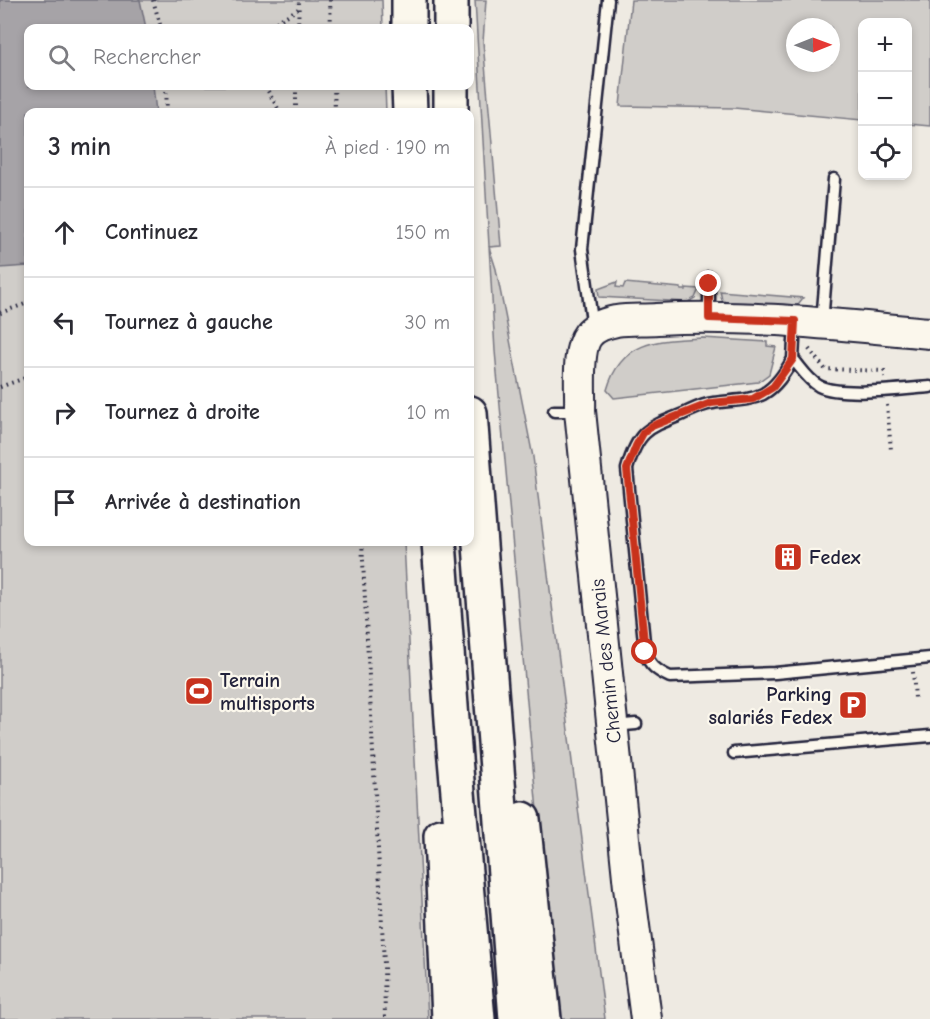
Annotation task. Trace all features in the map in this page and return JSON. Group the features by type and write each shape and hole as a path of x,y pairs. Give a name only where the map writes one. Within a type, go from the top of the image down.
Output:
{"highway":[{"path":"409,24 410,0"},
{"path":"451,0 451,24"},
{"path":"409,90 410,108"},
{"path":"450,90 451,108"},
{"path":"474,465 516,1019"},
{"path":"439,546 478,1019"},
{"path":"495,742 521,799 544,1019"},
{"path":"448,1019 439,793 454,747"}],"street":[{"path":"605,326 709,318 930,333"},
{"name":"Chemin des Marais","path":"605,326 585,339 567,411 625,725 629,887 646,1019"}],"lane":[{"path":"605,326 582,249 608,0"},
{"path":"834,179 808,323 793,359 773,387 764,393 743,400 711,403 652,426 643,433 636,446 627,469 645,652 648,660 670,677 775,673 930,658"},
{"path":"709,277 709,318"},
{"path":"793,359 812,381 820,386 841,392 930,387"},
{"path":"734,753 930,736"}],"path":[{"path":"153,0 160,24"},
{"path":"298,24 299,0"},
{"path":"330,0 332,24"},
{"path":"273,24 298,9"},
{"path":"166,90 167,108"},
{"path":"267,90 278,108"},
{"path":"296,90 296,108"},
{"path":"334,90 335,108"},
{"path":"0,313 24,304"},
{"path":"0,387 24,378"},
{"path":"362,546 385,1019"}],"shaded area":[{"name":"Terrain multisports","path":"0,0 382,0 383,24 24,24 24,90 385,90 386,108 24,108 24,546 404,546 428,1019 0,1019"},
{"path":"0,0 140,0 145,24 24,24 24,90 153,90 156,108 24,108 24,266 0,268"},
{"path":"475,0 486,0 483,42 501,246 489,247"},
{"path":"631,0 930,0 930,126 912,124 912,18 858,18 858,120 734,108 620,106"},
{"path":"489,247 496,269 533,457 605,1019 556,1019 495,351"},
{"path":"617,282 616,287 623,288 625,283 681,288 681,290 699,289 695,298 688,302 599,297 598,289"},
{"path":"720,291 803,298 795,308 729,304 722,300"},
{"path":"703,338 767,342 767,346 776,347 769,374 758,382 614,398 607,390 613,373 622,361 643,346 671,340"}],"place":[{"name":"Fedex","path":"788,557"},
{"name":"Terrain multisports","path":"199,691"},
{"name":"Parking salariés Fedex","path":"853,705"}],"route":[{"path":"645,652 627,469 636,446 643,433 652,426 711,403 753,399 764,393 773,387 793,359 795,321 709,318 709,284"}]}
